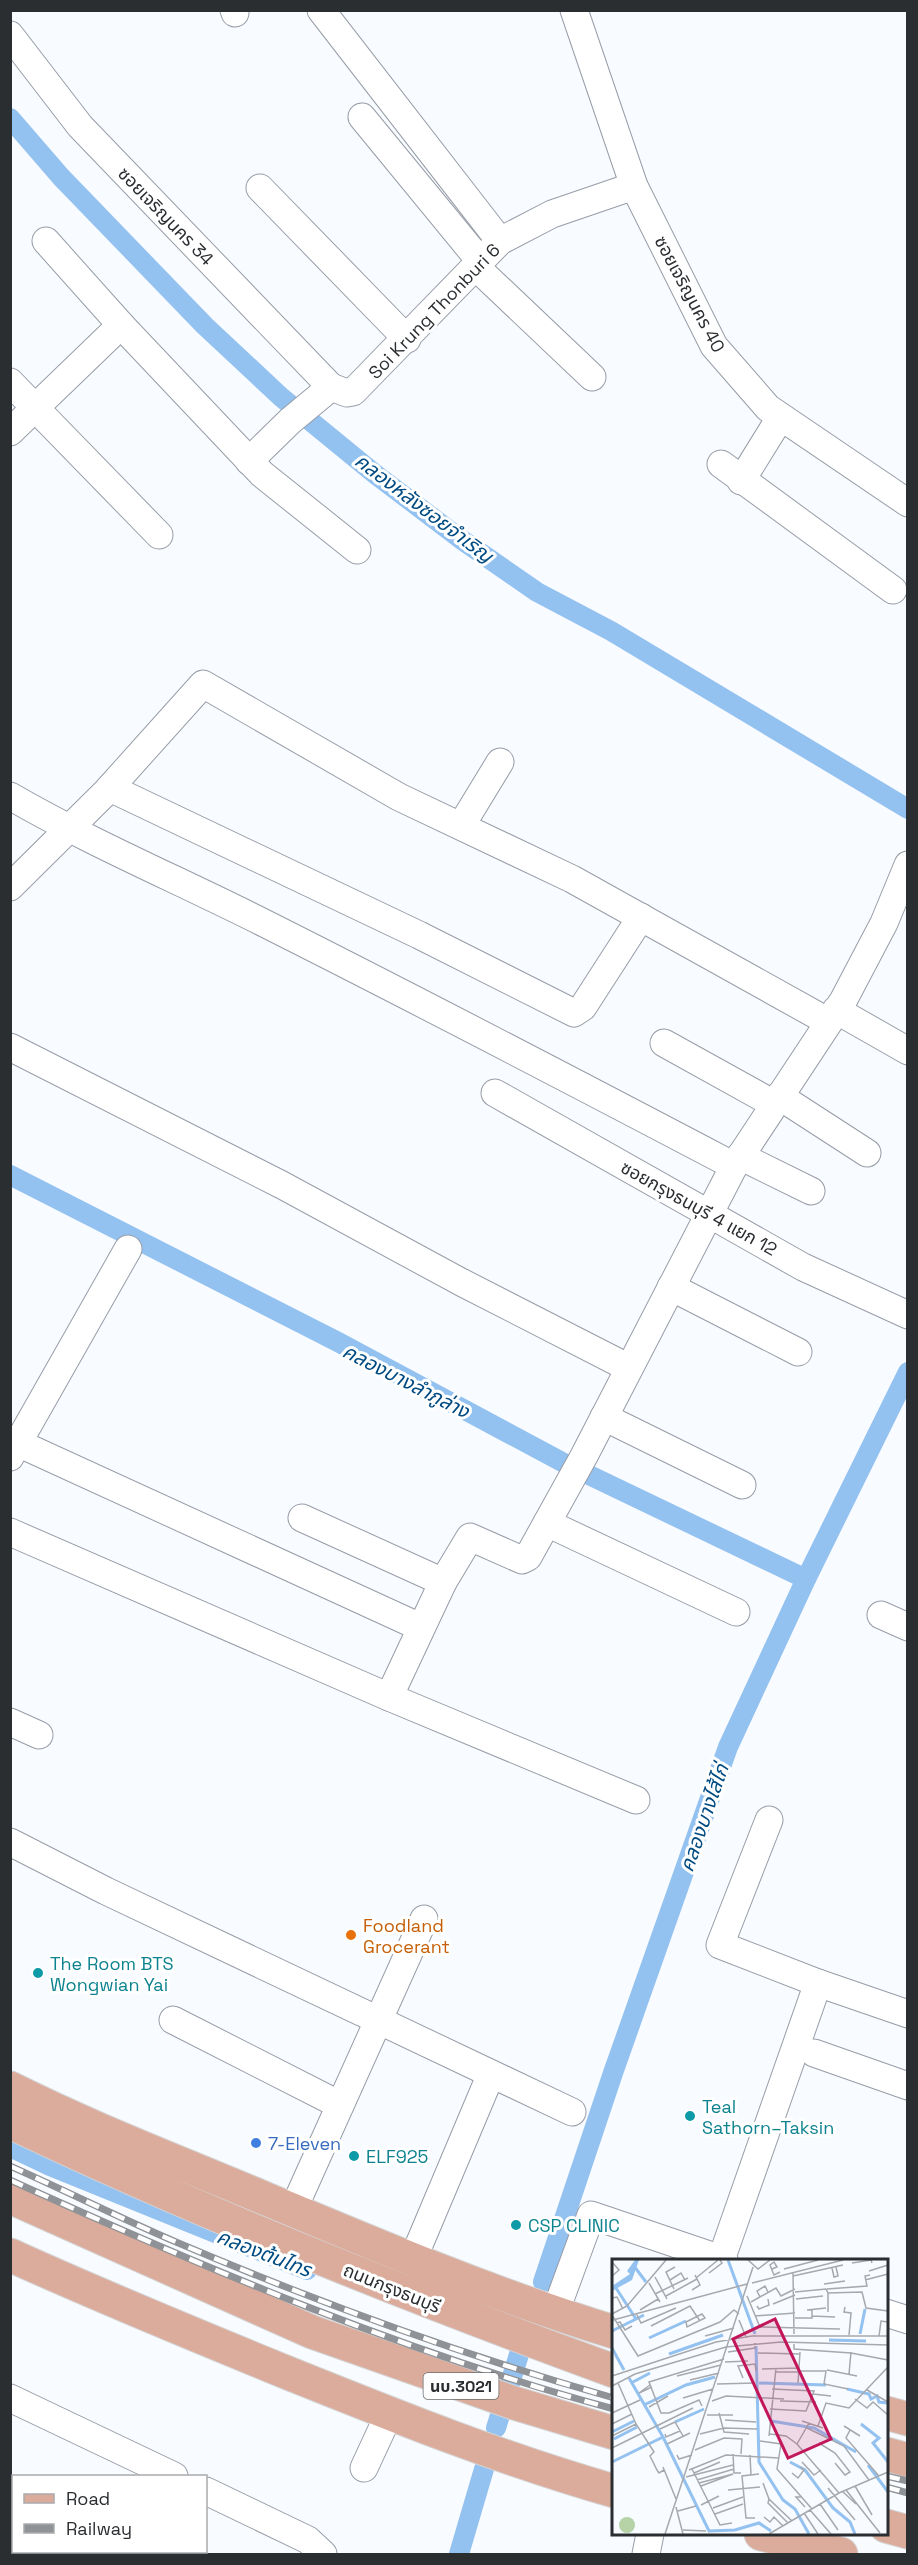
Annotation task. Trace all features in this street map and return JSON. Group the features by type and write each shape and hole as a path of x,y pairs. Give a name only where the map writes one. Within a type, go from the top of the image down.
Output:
{"main road":[{"name":"ถนนกรุงธนบุรี","path":"10,2088 83,2124 413,2259 555,2313 612,2331"},
{"path":"10,2094 83,2124"},
{"name":"ถนนกรุงธนบุรี","path":"10,2122 99,2164 371,2280 612,2370"},
{"name":"นบ.3021","path":"10,2198 312,2332 464,2386 612,2432"},
{"path":"10,2255 145,2315 389,2414 540,2470 612,2490"},
{"path":"555,2313 612,2346"},
{"path":"888,2414 908,2420"},
{"path":"888,2455 908,2460"},
{"path":"540,2470 612,2476"},
{"path":"888,2511 908,2516"},
{"path":"888,2527 908,2532"},
{"path":"780,2542 841,2554"}],"street":[{"path":"321,10 500,241"},
{"name":"ซอยเจริญนคร 40","path":"574,10 634,186 714,346 768,408 780,418 908,503"},
{"name":"ซอยเจริญนคร 34","path":"10,35 80,126 331,387"},
{"path":"362,117 478,264 592,377"},
{"name":"Soi Krung Thonburi 6","path":"331,387 347,393 353,392 500,241 552,214 634,186"},
{"path":"260,188 407,339"},
{"path":"46,241 121,325 262,474 357,550"},
{"path":"10,432 121,325"},
{"path":"10,382 159,535"},
{"path":"249,461 331,387"},
{"path":"780,418 731,472 893,590"},
{"path":"10,886 110,788 203,684 399,797 572,879 832,1016 908,1051"},
{"path":"461,826 500,762"},
{"path":"110,788 419,935 574,1013 583,1007 641,917"},
{"path":"10,796 69,829 274,928 737,1161 811,1191"},
{"path":"389,1696 420,1627 470,1537 525,1560 578,1467 737,1161 832,1016 905,879"},
{"path":"664,1043 776,1100 867,1152"},
{"path":"10,1047 282,1185 460,1282 629,1368"},
{"name":"ซอยกรุงธนบุรี 4 แยก 12","path":"495,1093 803,1267 908,1315"},
{"path":"128,1249 13,1452 420,1627"},
{"path":"671,1287 798,1352"},
{"path":"604,1417 742,1485"},
{"path":"302,1518 443,1582"},
{"path":"547,1523 736,1612"},
{"path":"10,1532 636,1800"},
{"path":"881,1615 908,1628"},
{"path":"10,1722 39,1735"},
{"path":"769,1820 720,1945 818,1983 908,2014"},
{"path":"10,1842 106,1892 572,2112"},
{"path":"293,2210 376,2021 424,1919"},
{"path":"723,2259 818,1983"},
{"path":"173,2020 340,2105"},
{"path":"814,2053 908,2086"},
{"path":"413,2259 491,2074"},
{"path":"555,2313 591,2216 720,2259"},
{"path":"888,2314 908,2320"},
{"path":"10,2398 172,2475"},
{"path":"364,2468 389,2414"},
{"path":"207,2492 315,2547"},
{"path":"646,2554 650,2535"}],"waterway":[{"name":"คลองหลังซอยจำเริญ","path":"10,118 61,177 205,326 281,397 375,474 462,540 537,592 611,631 908,809"},
{"name":"คลองบางลำภูล่าง","path":"10,1175 338,1342 564,1463 806,1579"},
{"name":"คลองบางไส้ไก่","path":"543,2282 613,2073 728,1747 806,1579 908,1372"},
{"name":"คลองต้นไทร","path":"10,2147 50,2166 307,2270"},
{"name":"คลองบางไส้ไก่","path":"496,2428 526,2332"},
{"name":"คลองบางไส้ไก่","path":"459,2554 484,2469"}],"railway":[{"path":"10,2166 134,2224 338,2307 448,2346 612,2397"},
{"path":"10,2180 232,2277 308,2307 459,2362 612,2408"},
{"path":"888,2476 908,2481"},
{"path":"888,2488 908,2493"}],"place":[{"name":"Foodland Grocerant","path":"351,1935"},
{"name":"The Room BTS Wongwian Yai","path":"38,1973"},
{"name":"Teal Sathorn–Taksin","path":"690,2116"},
{"name":"7-Eleven","path":"256,2143"},
{"name":"ELF925","path":"354,2156"},
{"name":"CSP CLINIC","path":"516,2225"}]}
